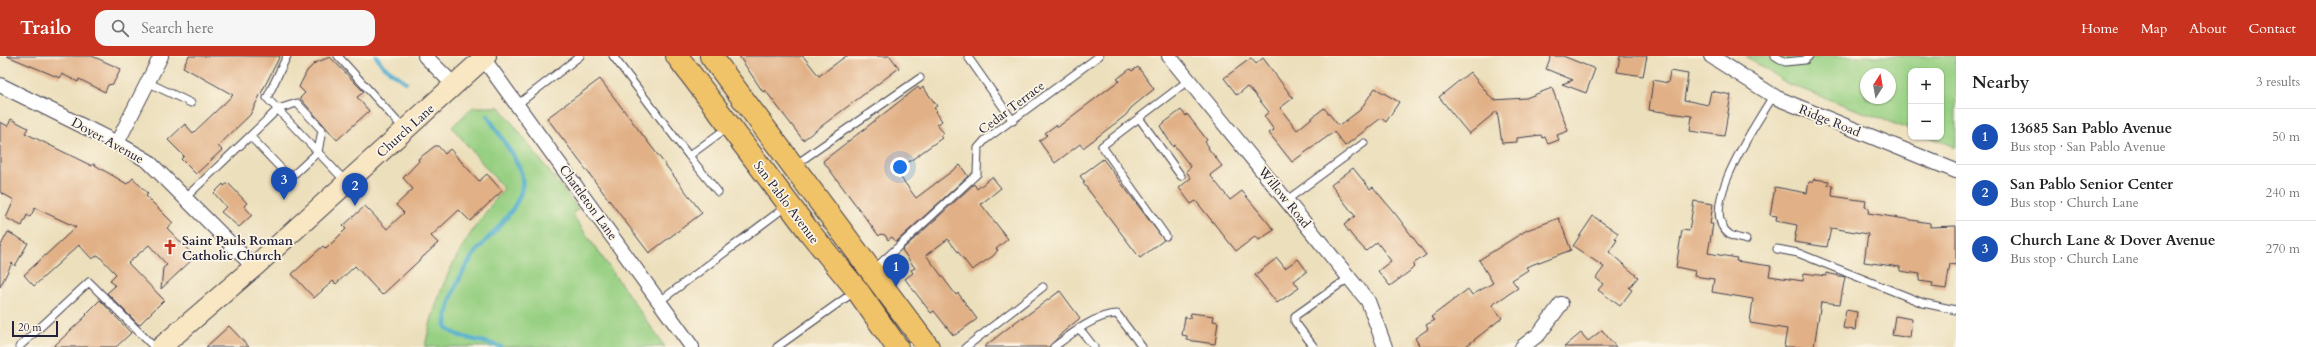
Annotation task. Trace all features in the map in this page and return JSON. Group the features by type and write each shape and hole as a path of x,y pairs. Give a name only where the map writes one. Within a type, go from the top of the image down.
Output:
{"main road":[{"name":"San Pablo Avenue","path":"677,56 789,204 928,347"},
{"name":"San Pablo Avenue","path":"711,56 799,174 864,280 897,347"},
{"path":"730,126 740,125 757,140 786,175 795,181 799,174"}],"street":[{"path":"117,143 161,56"},
{"path":"425,56 454,85"},
{"name":"Willow Road","path":"1169,56 1368,301 1385,347"},
{"name":"Ridge Road","path":"1711,56 1773,96 1956,171"},
{"name":"Church Lane","path":"161,347 254,267 485,57"},
{"name":"Chattleton Lane","path":"485,57 692,347"},
{"name":"Dover Avenue","path":"0,85 117,143 148,161 254,267"},
{"path":"1522,347 1539,334 1561,304"}],"lane":[{"path":"287,56 268,98 346,182"},
{"path":"338,56 405,130"},
{"path":"518,104 580,56"},
{"path":"613,56 718,192"},
{"name":"Cedar Terrace","path":"864,280 977,174 978,148 985,140 1013,121 1099,56"},
{"path":"1775,56 1785,62 1805,60 1809,56"},
{"path":"968,58 1013,121"},
{"path":"799,174 920,78"},
{"path":"1166,236 1102,146 1189,80"},
{"path":"148,82 191,103"},
{"path":"1746,240 1733,237 1723,229 1719,215 1720,202 1729,173 1773,96"},
{"path":"185,198 278,109 297,103 322,130 318,152 290,178 250,136"},
{"path":"1139,118 1181,176"},
{"path":"689,156 730,126"},
{"path":"1287,200 1364,142"},
{"path":"660,301 789,204"},
{"path":"1776,249 1798,254 1923,303 1956,310"},
{"path":"1314,347 1295,322 1295,316 1350,277"},
{"path":"777,347 864,280"},
{"path":"19,347 89,282 154,347"},
{"path":"966,347 1043,287"},
{"path":"1054,347 1079,328 1109,314 1117,314 1142,347"},
{"path":"1079,328 1094,347"}],"green space":[{"path":"1745,56 1956,56 1956,147 1937,140 1944,140 1944,68 1908,68 1908,129 1788,84"},
{"path":"473,107 500,107 578,209 572,214 665,347 425,347 437,302 454,263 476,226 504,189 452,127"}],"building":[{"path":"7,56 92,56 121,69 113,84 108,85 105,92 79,79 78,82 62,74 60,78"},
{"path":"189,56 280,56 250,115 218,146 222,150 196,174 181,159 184,156 168,140 185,124 193,133 233,95 183,67"},
{"path":"739,56 803,56 819,76 846,56 890,56 899,68 803,140 765,90 763,92"},
{"path":"1551,56 1563,56 1595,69 1586,93 1562,84 1573,80 1546,69"},
{"path":"1620,56 1647,56 1643,76 1617,72"},
{"path":"330,57 364,92 357,97 369,111 337,140 300,98 305,93 299,87 307,71 315,63"},
{"path":"1251,58 1256,64 1263,58 1293,98 1280,108 1297,130 1324,108 1339,126 1360,110 1375,88 1399,102 1386,122 1381,118 1345,146 1334,132 1292,162 1269,133 1274,130 1264,116 1269,112 1253,92 1247,87 1237,95 1224,78"},
{"path":"1138,67 1154,89 1131,108 1126,115 1083,148 1080,144 1055,163 1039,141 1047,135 1045,133 1056,125 1058,127 1119,81 1117,79 1130,69 1132,71"},
{"path":"1670,71 1688,74 1684,100 1708,105 1711,91 1731,95 1724,136 1690,131 1692,116 1649,110 1653,80 1668,83"},
{"path":"1470,72 1493,100 1526,98 1552,88 1568,131 1557,135 1559,140 1548,144 1545,137 1542,138 1541,135 1517,138 1517,142 1502,143 1497,111 1469,134 1439,97"},
{"path":"600,79 702,213 649,253 547,118"},
{"path":"918,87 920,90 923,87 937,106 934,108 942,121 937,125 944,133 940,136 942,138 896,171 916,198 960,165 968,176 896,242 892,237 888,240 885,235 881,234 879,236 823,161"},
{"path":"1181,110 1186,116 1187,114 1207,140 1205,142 1209,147 1208,148 1222,166 1210,175 1230,200 1242,191 1274,230 1259,240 1256,236 1236,251 1196,201 1191,204 1179,188 1191,178 1186,171 1191,167 1174,145 1173,147 1160,126"},
{"path":"11,119 28,128 25,133 92,166 93,164 127,184 133,178 148,194 146,196 173,223 167,228 195,257 161,289 163,268 167,265 149,245 128,263 164,300 139,325 107,293 115,286 110,280 116,274 98,255 92,259 79,245 34,286 24,275 76,227 35,208 30,217 27,215 22,226 6,218 14,200 0,192 0,122 8,126"},
{"path":"435,146 438,146 445,154 450,149 479,181 487,174 502,191 470,221 459,210 431,236 438,243 382,295 355,266 336,284 333,281 314,298 292,274 323,246 326,249 346,229 343,226 365,206 387,229 404,213 396,205 413,189 403,178 419,161 418,159"},
{"path":"1103,159 1164,240 1140,258 1083,183 1085,182 1080,176"},
{"path":"1353,168 1370,189 1373,187 1426,255 1413,264 1415,266 1410,271 1390,286 1378,271 1391,261 1377,242 1366,251 1353,237 1344,225 1355,216 1331,185"},
{"path":"992,177 1001,188 981,204 1008,239 996,249 998,250 993,256 972,270 948,239 926,255 956,295 958,293 977,319 953,335 934,311 931,313 905,279 913,273 911,270 915,268 902,250 974,184 977,189"},
{"path":"1814,179 1829,181 1828,185 1833,185 1832,196 1866,201 1865,207 1869,208 1868,213 1930,223 1930,227 1956,226 1956,265 1950,264 1946,289 1932,287 1933,283 1919,281 1920,274 1900,271 1900,267 1864,262 1868,234 1831,228 1827,247 1794,242 1797,225 1776,221 1777,216 1770,215 1775,187 1807,193 1809,182 1813,182"},
{"path":"228,183 247,203 244,206 252,215 239,227 221,212 226,207 214,193 223,184 224,186"},
{"path":"1694,201 1713,204 1710,224 1713,224 1708,253 1737,258 1736,261 1771,266 1769,276 1803,281 1804,273 1826,276 1826,273 1845,277 1840,304 1821,302 1814,347 1784,347 1787,329 1750,323 1753,299 1712,292 1714,279 1694,276 1695,271 1676,267 1682,230 1689,231"},
{"path":"1593,216 1618,233 1615,238 1617,240 1609,252 1638,277 1629,288 1632,290 1620,306 1598,290 1603,284 1596,278 1604,267 1573,246"},
{"path":"1559,218 1571,250 1526,267 1528,270 1512,280 1518,288 1492,305 1502,318 1465,347 1420,347 1415,338 1428,329 1426,325 1435,320 1431,317 1468,289 1472,295 1493,283 1479,260 1527,230"},
{"path":"8,232 28,243 15,266 12,263 0,287 0,247"},
{"path":"1277,258 1285,268 1298,259 1307,271 1294,281 1299,288 1277,303 1255,275"},
{"path":"1060,291 1080,318 1062,333 1049,347 984,347 1022,317 1023,318"},
{"path":"100,300 131,333 116,347 53,347 87,315 86,314"},
{"path":"1846,310 1857,312 1855,330 1843,328"},
{"path":"1191,313 1214,316 1213,321 1218,322 1215,344 1187,340 1187,336 1182,335 1185,317 1190,318"},
{"path":"1895,316 1912,319 1910,338 1892,335"},
{"path":"229,326 249,347 206,347"},
{"path":"1602,330 1616,347 1564,347 1581,333 1588,341"}],"waterway":[{"path":"376,56 383,66 406,82"},
{"path":"488,116 517,163 522,177 522,188 512,210 472,257 462,273 454,290 448,309 446,327 458,335 501,347"}],"place":[{"name":"Church Lane & Dover Avenue","path":"284,200"},
{"name":"San Pablo Senior Center","path":"355,206"},
{"name":"Saint Pauls Roman Catholic Church","path":"170,247"},
{"name":"13685 San Pablo Avenue","path":"896,287"}]}
